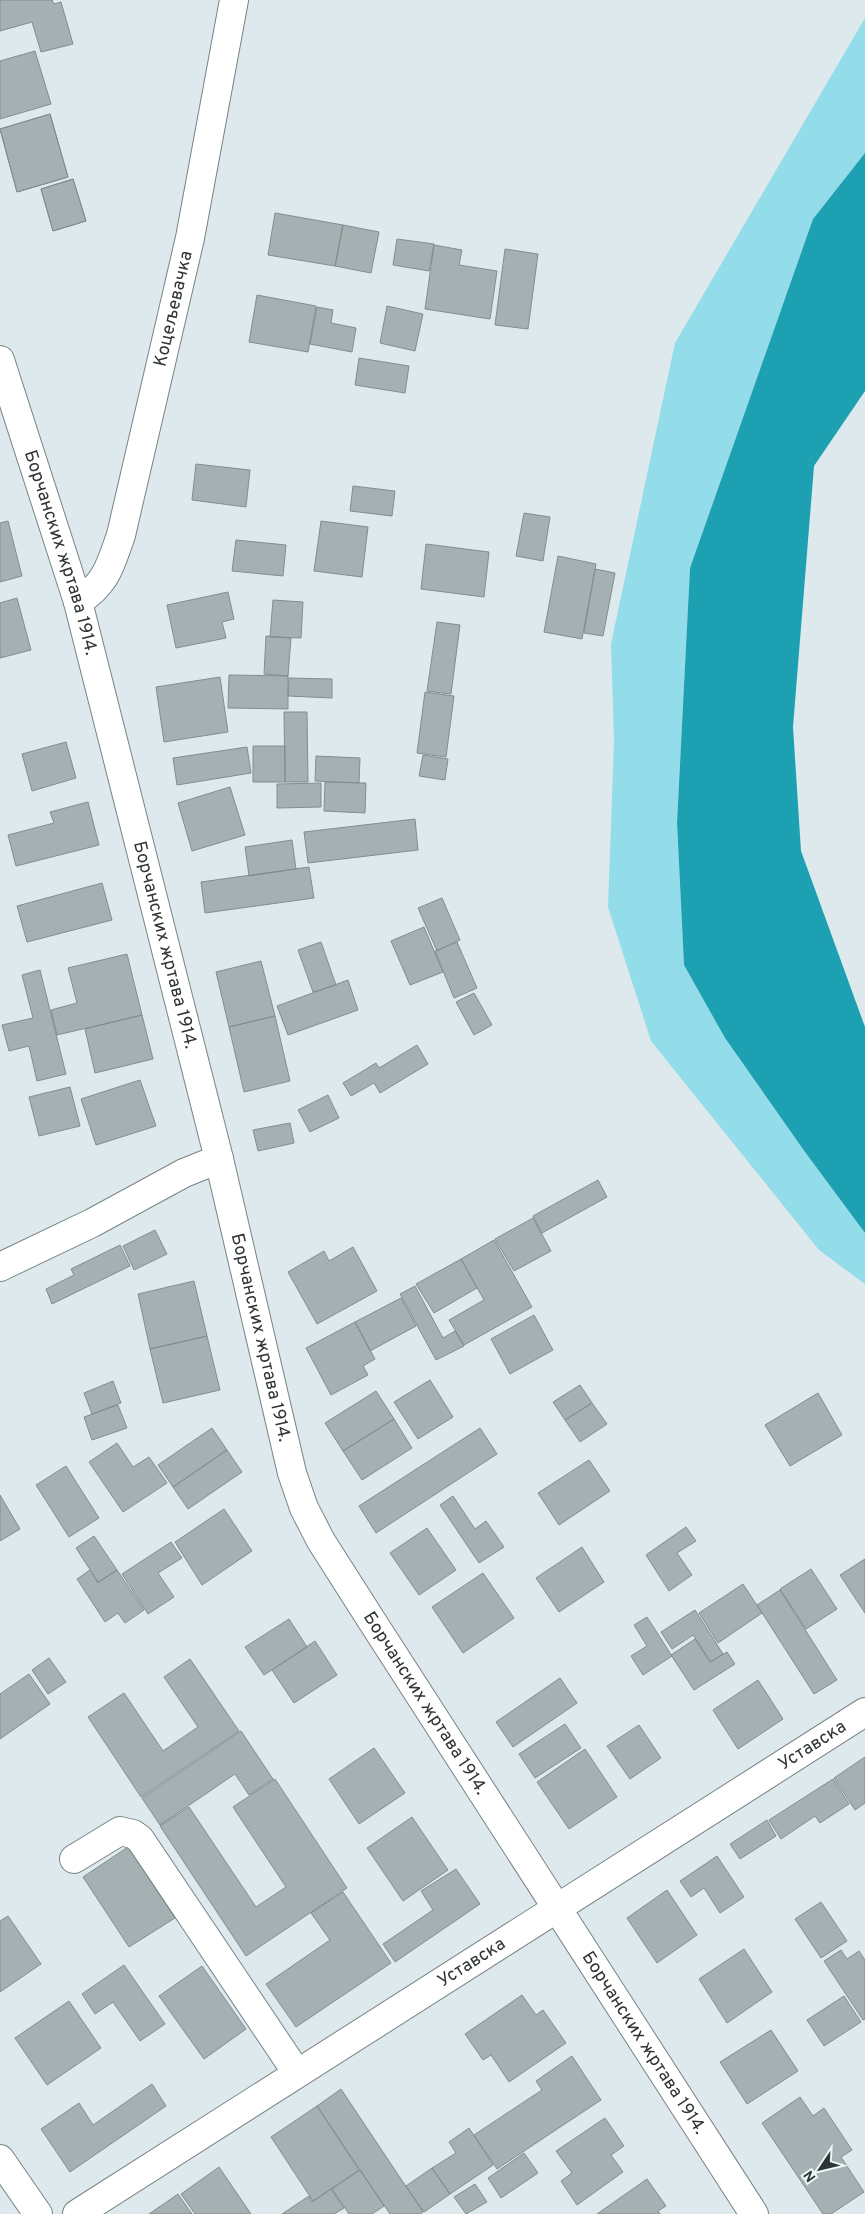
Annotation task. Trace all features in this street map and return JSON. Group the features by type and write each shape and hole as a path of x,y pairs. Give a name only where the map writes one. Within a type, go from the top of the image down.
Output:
{"street":[{"name":"Коцељевачка","path":"78,602 95,590 102,581 121,534 190,238 234,0"},
{"name":"Борчанских жртава 1914.","path":"0,360 78,602 219,1160 292,1473 304,1508 321,1541 754,2214"},
{"path":"0,1267 92,1223 184,1173 219,1160"},
{"name":"Уставска","path":"77,2214 865,1712"},
{"path":"74,1859 120,1831 133,1834 140,1839 297,2073"},
{"path":"0,2159 38,2214"}],"shaded area":[{"path":"865,18 865,153 813,219 690,568 677,823 684,965 725,1038 865,1233 865,1284 819,1250 651,1041 608,907 614,742 611,644 675,343"},
{"path":"865,153 865,391 814,466 793,727 801,851 865,1027 865,1233 725,1038 684,965 677,823 690,568 813,219"}],"building":[{"path":"0,0 52,0 54,4 61,2 73,44 41,52 32,22 0,31"},
{"path":"35,51 51,104 0,119 0,61"},
{"path":"50,114 68,177 17,192 0,129"},
{"path":"50,114 68,177 17,192 0,129"},
{"path":"73,179 86,221 53,231 41,189"},
{"path":"73,179 86,221 53,231 41,189"},
{"path":"275,213 343,225 335,266 268,255"},
{"path":"343,225 379,232 371,273 335,266"},
{"path":"397,239 434,244 429,271 393,265"},
{"path":"434,245 462,250 459,265 497,271 490,319 425,309"},
{"path":"505,249 538,254 528,329 495,325"},
{"path":"257,295 316,306 308,352 249,342"},
{"path":"387,306 423,314 415,351 380,343"},
{"path":"317,307 333,310 331,323 356,328 352,352 310,344"},
{"path":"359,358 409,366 405,393 355,385"},
{"path":"196,464 250,470 246,507 192,500"},
{"path":"353,486 395,491 392,516 350,511"},
{"path":"524,513 550,517 543,561 516,556"},
{"path":"8,521 22,576 0,582 0,523"},
{"path":"321,521 368,527 362,577 314,571"},
{"path":"236,540 286,545 283,576 232,571"},
{"path":"426,544 489,552 484,597 421,589"},
{"path":"558,556 596,564 582,639 544,632"},
{"path":"595,569 615,573 603,636 584,633"},
{"path":"228,592 234,619 222,622 226,638 176,648 167,605"},
{"path":"17,598 31,650 0,658 0,603"},
{"path":"273,600 303,602 301,638 270,637"},
{"path":"437,622 460,625 451,694 427,691"},
{"path":"266,636 291,638 288,676 264,674"},
{"path":"229,675 288,676 288,709 228,708"},
{"path":"220,677 228,732 164,742 156,687"},
{"path":"289,678 332,679 332,698 288,696"},
{"path":"425,692 454,696 446,757 417,753"},
{"path":"284,712 307,712 308,782 285,782"},
{"path":"66,742 76,778 32,791 22,754"},
{"path":"253,746 285,746 285,782 253,782"},
{"path":"247,747 251,773 177,785 173,758"},
{"path":"423,755 448,759 445,780 419,776"},
{"path":"316,756 360,758 359,783 315,781"},
{"path":"325,782 366,783 365,813 324,811"},
{"path":"321,783 321,807 277,808 277,784"},
{"path":"230,787 245,835 192,851 178,803"},
{"path":"88,802 99,845 16,866 8,835 54,823 50,812"},
{"path":"415,819 418,850 308,863 304,832"},
{"path":"292,840 296,869 249,876 245,847"},
{"path":"309,867 314,898 205,913 201,882"},
{"path":"102,883 112,920 27,942 17,906"},
{"path":"442,898 460,940 437,951 418,908"},
{"path":"424,927 443,972 410,985 391,941"},
{"path":"321,942 336,985 313,992 298,950"},
{"path":"457,942 477,988 454,998 435,951"},
{"path":"127,954 142,1015 57,1035 51,1010 77,1003 68,968"},
{"path":"261,961 275,1016 229,1027 216,972"},
{"path":"40,970 66,1074 37,1081 29,1046 9,1051 2,1025 33,1018 22,975"},
{"path":"348,980 358,1010 288,1035 277,1006"},
{"path":"474,993 492,1025 474,1035 456,1002"},
{"path":"142,1015 153,1059 95,1073 85,1029"},
{"path":"275,1016 290,1081 244,1092 229,1027"},
{"path":"417,1045 428,1064 380,1093 374,1083 351,1096 343,1083 376,1063 379,1068"},
{"path":"140,1080 156,1126 96,1145 81,1099"},
{"path":"70,1087 80,1126 39,1136 29,1097"},
{"path":"328,1095 339,1118 310,1132 298,1110"},
{"path":"290,1123 294,1143 258,1151 253,1130"},
{"path":"598,1180 607,1197 542,1233 533,1216"},
{"path":"533,1218 551,1251 514,1271 495,1239"},
{"path":"155,1230 167,1254 134,1270 123,1246"},
{"path":"494,1240 532,1307 464,1345 449,1320 484,1300 461,1259"},
{"path":"120,1245 130,1266 52,1304 46,1289 74,1275 71,1269"},
{"path":"353,1247 377,1291 317,1324 288,1272 324,1251 329,1261"},
{"path":"461,1259 477,1288 434,1313 416,1284"},
{"path":"194,1281 207,1336 150,1349 138,1294"},
{"path":"415,1286 443,1338 455,1331 464,1346 436,1360 400,1294"},
{"path":"401,1298 416,1326 370,1351 355,1322"},
{"path":"534,1315 553,1350 510,1374 491,1339"},
{"path":"355,1322 375,1359 363,1366 368,1375 331,1395 306,1348"},
{"path":"207,1336 220,1390 163,1403 150,1349"},
{"path":"430,1380 453,1417 418,1439 394,1402"},
{"path":"113,1381 121,1403 92,1414 84,1393"},
{"path":"580,1385 592,1403 565,1420 553,1402"},
{"path":"376,1391 394,1419 343,1451 325,1423"},
{"path":"818,1393 842,1435 790,1466 765,1425"},
{"path":"592,1403 607,1424 580,1442 565,1420"},
{"path":"118,1405 127,1428 92,1440 84,1417"},
{"path":"394,1419 412,1448 362,1480 343,1451"},
{"path":"212,1428 227,1450 173,1487 158,1465"},
{"path":"480,1428 497,1454 376,1533 359,1506"},
{"path":"117,1443 133,1467 149,1457 167,1483 123,1512 89,1462"},
{"path":"227,1450 242,1472 188,1509 173,1487"},
{"path":"589,1460 610,1491 559,1525 538,1493"},
{"path":"66,1466 99,1518 69,1537 36,1485"},
{"path":"0,1495 20,1529 0,1541"},
{"path":"453,1496 475,1529 486,1521 504,1547 479,1563 440,1505"},
{"path":"224,1509 252,1551 202,1585 175,1542"},
{"path":"686,1527 696,1541 677,1553 692,1575 669,1591 646,1555"},
{"path":"427,1528 456,1570 419,1595 390,1553"},
{"path":"94,1536 117,1570 98,1582 76,1548"},
{"path":"171,1542 182,1558 158,1573 174,1597 148,1614 122,1574"},
{"path":"582,1547 604,1582 559,1612 536,1578"},
{"path":"865,1559 865,1613 840,1575"},
{"path":"811,1569 837,1609 806,1629 780,1589"},
{"path":"90,1570 98,1583 117,1570 144,1610 125,1623 118,1613 105,1622 77,1579"},
{"path":"483,1573 514,1618 463,1653 432,1607"},
{"path":"743,1584 762,1613 718,1643 699,1613"},
{"path":"780,1590 837,1680 814,1694 757,1605"},
{"path":"695,1610 723,1654 711,1662 693,1635 672,1649 661,1632"},
{"path":"647,1617 672,1656 643,1675 631,1656 647,1646 634,1625"},
{"path":"289,1619 307,1647 264,1675 245,1647"},
{"path":"695,1639 710,1662 727,1652 735,1664 694,1690 671,1655"},
{"path":"315,1641 337,1675 294,1703 272,1670"},
{"path":"49,1658 66,1682 48,1694 32,1670"},
{"path":"190,1659 239,1731 141,1797 88,1717 124,1693 163,1751 198,1727 164,1677"},
{"path":"29,1674 50,1704 0,1739 0,1694"},
{"path":"560,1678 577,1703 513,1747 496,1722"},
{"path":"758,1680 783,1719 738,1749 713,1710"},
{"path":"565,1724 581,1748 535,1778 519,1754"},
{"path":"639,1725 661,1758 630,1779 607,1746"},
{"path":"241,1731 273,1779 249,1795 235,1774 160,1825 142,1798"},
{"path":"374,1748 405,1793 359,1824 329,1779"},
{"path":"585,1749 617,1797 569,1829 537,1782"},
{"path":"865,1757 865,1803 855,1810 834,1778"},
{"path":"275,1779 347,1888 246,1956 160,1826 189,1807 256,1907 286,1887 233,1807"},
{"path":"833,1779 849,1804 820,1823 815,1816 781,1839 769,1820"},
{"path":"412,1817 448,1870 403,1901 367,1848"},
{"path":"767,1820 776,1836 740,1859 730,1844"},
{"path":"128,1847 175,1918 129,1947 83,1877"},
{"path":"717,1856 744,1897 720,1913 704,1888 691,1897 680,1881"},
{"path":"456,1869 480,1904 395,1962 383,1944 433,1910 421,1891"},
{"path":"667,1890 697,1935 657,1963 627,1918"},
{"path":"343,1892 391,1963 296,2027 266,1984 330,1940 311,1913"},
{"path":"821,1902 847,1941 821,1958 795,1919"},
{"path":"8,1916 41,1964 0,1992 0,1921"},
{"path":"744,1949 772,1992 727,2023 699,1979"},
{"path":"841,1950 847,1959 859,1951 865,1960 865,2019 863,2020 824,1961"},
{"path":"124,1965 165,2024 140,2041 113,2002 95,2014 82,1994"},
{"path":"202,1966 246,2029 204,2059 159,1996"},
{"path":"522,1995 536,2015 543,2010 566,2043 509,2082 491,2055 483,2060 465,2034"},
{"path":"844,1996 861,2022 824,2046 807,2020"},
{"path":"69,2001 101,2048 47,2085 15,2038"},
{"path":"771,2030 798,2071 747,2104 720,2062"},
{"path":"572,2056 601,2100 497,2169 474,2135 542,2090 536,2081"},
{"path":"152,2084 166,2106 70,2172 41,2129 79,2103 93,2125"},
{"path":"341,2089 423,2212 420,2214 390,2214 317,2106"},
{"path":"800,2097 813,2116 824,2108 852,2150 841,2157 864,2192 831,2214 823,2214 762,2123"},
{"path":"317,2106 359,2170 313,2201 271,2137"},
{"path":"605,2118 624,2146 611,2155 623,2172 577,2205 561,2181 572,2173 556,2151"},
{"path":"469,2128 493,2165 450,2194 432,2168 456,2153 449,2142"},
{"path":"524,2153 538,2173 501,2198 488,2178"},
{"path":"219,2167 251,2214 195,2214 181,2194"},
{"path":"432,2168 450,2194 424,2212 406,2186"},
{"path":"360,2170 384,2206 372,2214 349,2214 332,2189"},
{"path":"647,2179 666,2206 658,2211 660,2214 597,2214"},
{"path":"475,2184 487,2202 466,2214 454,2197"},
{"path":"331,2189 344,2208 334,2214 282,2214 309,2196 312,2202"},
{"path":"178,2194 192,2214 149,2214"}]}
